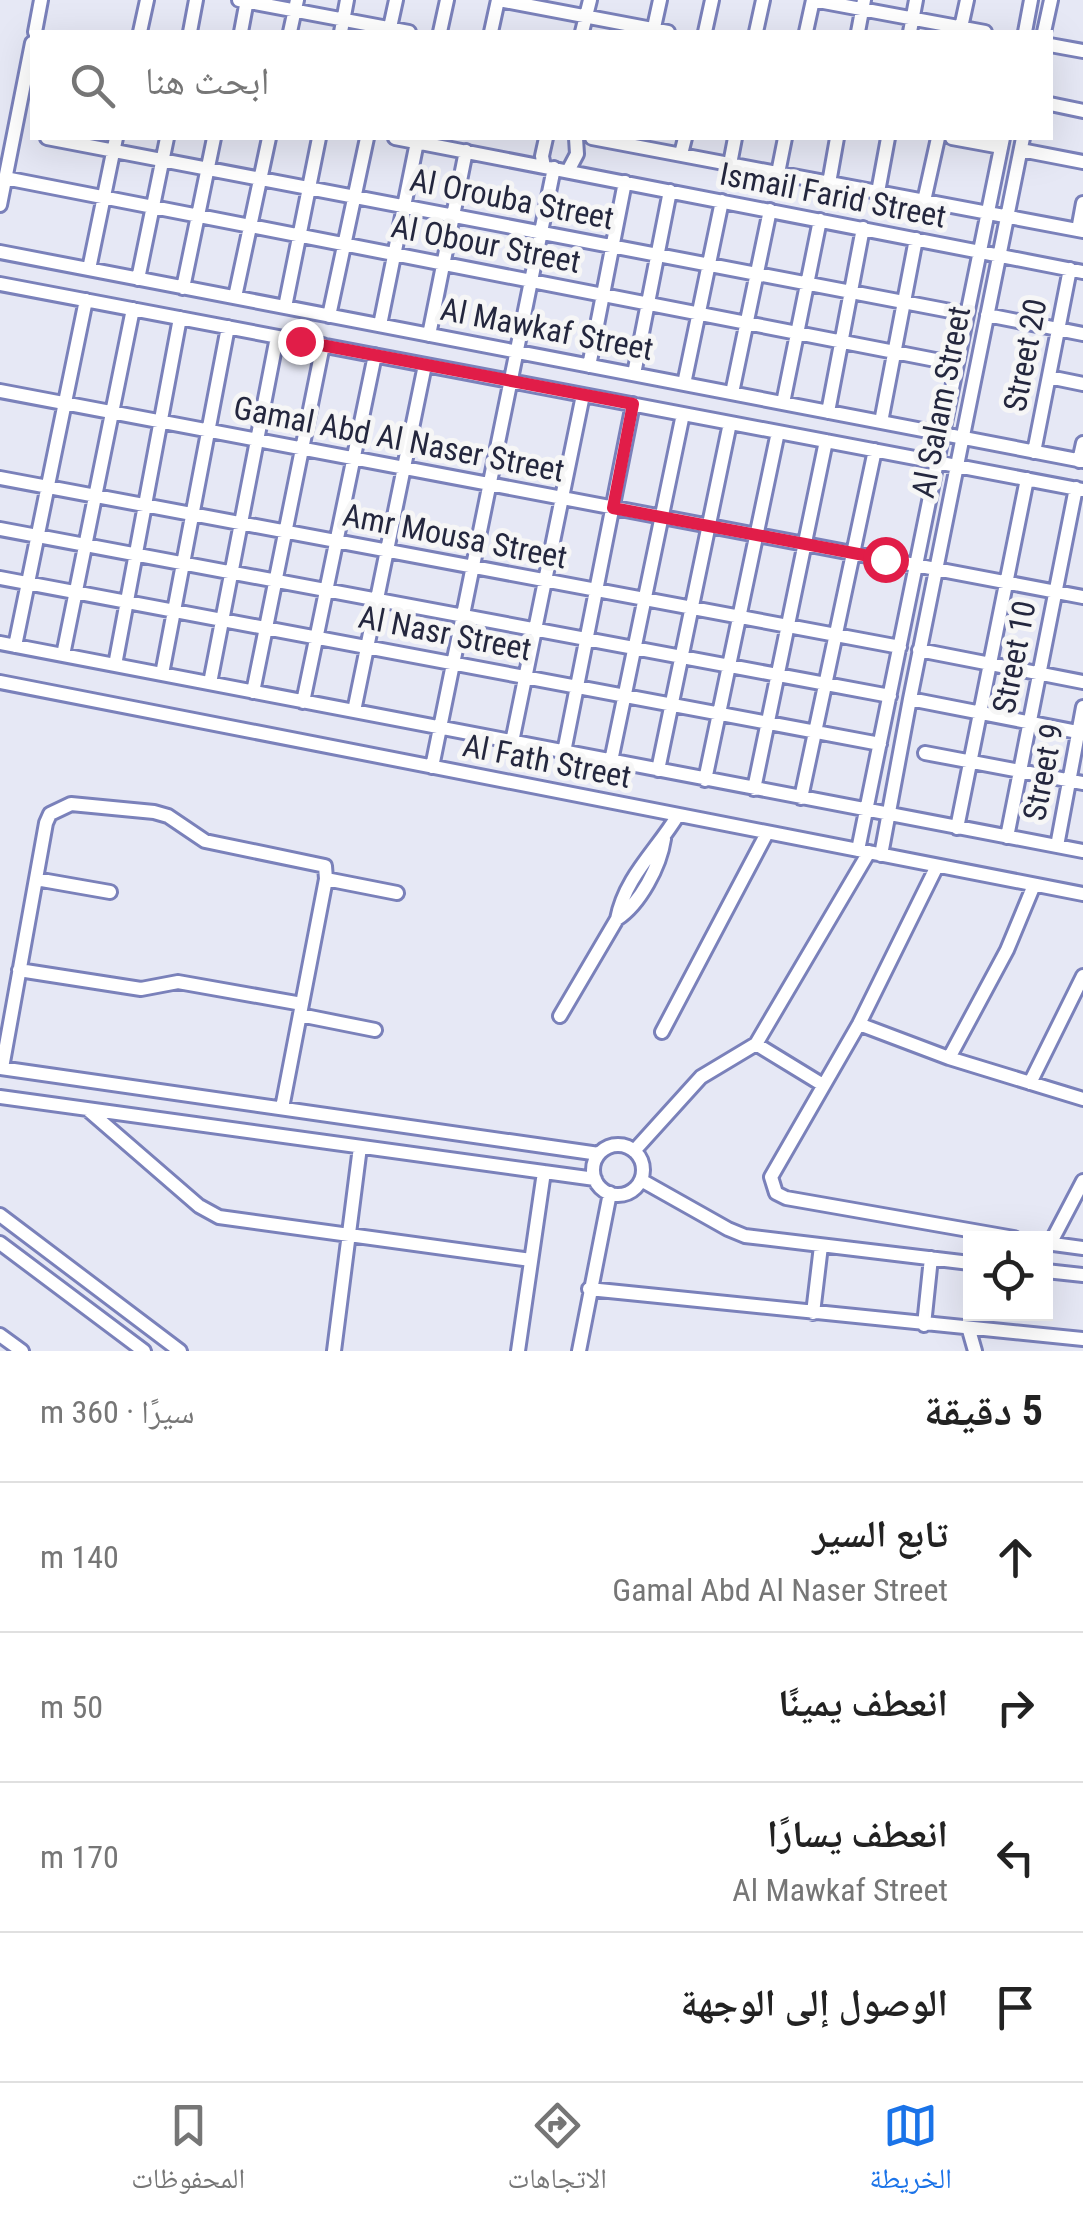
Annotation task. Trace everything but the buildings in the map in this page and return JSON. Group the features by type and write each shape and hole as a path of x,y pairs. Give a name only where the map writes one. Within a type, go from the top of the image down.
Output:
{"street":[{"path":"38,30 41,0"},
{"path":"140,30 147,0"},
{"path":"190,30 196,0"},
{"path":"241,30 244,0 296,5 342,26 380,30"},
{"path":"342,26 347,0"},
{"path":"390,30 396,0"},
{"path":"440,30 447,0"},
{"path":"491,30 498,0 649,30"},
{"path":"583,30 590,0"},
{"path":"659,30 660,0"},
{"path":"705,30 712,0"},
{"path":"756,30 763,0"},
{"path":"806,30 813,0 864,5 911,26 960,30 967,0"},
{"path":"911,26 916,0"},
{"path":"1024,30 1032,0"},
{"path":"1044,30 1051,0"},
{"path":"290,30 296,5"},
{"path":"858,30 864,5"},
{"path":"1053,46 1083,51"},
{"path":"0,205 30,67"},
{"path":"1053,105 1083,110"},
{"path":"15,131 30,135"},
{"name":"Al Orouba Street","path":"70,140 115,144 163,160 966,314"},
{"path":"138,279 167,140"},
{"path":"183,288 214,140"},
{"path":"235,298 270,140"},
{"path":"284,307 319,140"},
{"path":"330,316 368,140"},
{"name":"Ismail Farid Street","path":"406,140 1076,270"},
{"path":"546,140 542,156 556,169"},
{"path":"432,767 541,232 556,169 577,154 576,140"},
{"path":"682,154 685,140"},
{"path":"730,164 735,140"},
{"path":"778,173 785,140"},
{"path":"829,182 838,140"},
{"path":"878,192 888,140"},
{"path":"924,201 938,140"},
{"path":"977,140 1002,142"},
{"name":"Ismail Farid Street","path":"632,141 730,164 1080,231"},
{"path":"380,326 417,142"},
{"name":"Al Salam Street","path":"870,853 867,811 1002,142"},
{"path":"89,270 115,144"},
{"path":"1022,144 1083,162"},
{"name":"Al Salam Street","path":"870,853 889,815 1022,144"},
{"path":"429,335 466,151"},
{"name":"Al Obour Street","path":"6,178 956,364"},
{"path":"588,366 625,182"},
{"path":"634,374 670,191"},
{"path":"684,384 722,201"},
{"path":"1080,231 1083,203"},
{"path":"732,393 770,210"},
{"path":"782,403 820,220"},
{"path":"828,412 863,228"},
{"path":"881,422 916,239"},
{"name":"Al Mawkaf Street","path":"0,252 1081,461"},
{"name":"Street 20","path":"1034,452 1058,329 1076,270"},
{"name":"Al Mawkaf Street","path":"0,284 1079,489"},
{"path":"15,646 86,300"},
{"path":"63,655 133,309"},
{"path":"987,315 1083,334"},
{"path":"115,665 180,318"},
{"path":"162,674 228,327"},
{"path":"210,684 277,336"},
{"path":"252,692 323,345"},
{"path":"303,702 375,355"},
{"path":"354,711 426,365"},
{"path":"1049,377 1083,384"},
{"name":"Gamal Abd Al Naser Street","path":"0,391 1083,596"},
{"path":"512,742 583,395"},
{"path":"564,752 633,404"},
{"path":"611,761 684,414"},
{"path":"658,770 730,422"},
{"path":"705,780 778,432"},
{"path":"754,789 826,441"},
{"path":"1081,461 1083,444"},
{"path":"801,798 876,450"},
{"name":"Amr Mousa Street","path":"0,478 900,647"},
{"path":"957,828 1028,479"},
{"name":"Street 10","path":"1007,837 1079,489"},
{"path":"0,529 890,696"},
{"name":"Al Nasr Street","path":"0,578 880,744"},
{"name":"Al Fath Street","path":"0,642 1083,851"},
{"path":"919,650 1083,682"},
{"name":"Al Fath Street","path":"0,682 1083,894"},
{"path":"910,699 1081,732"},
{"name":"Street 9","path":"1056,846 1076,782 1083,708"},
{"path":"925,753 1076,782"},
{"path":"282,1108 326,879 324,866 205,841 162,814 84,804 71,804 50,814 1,1068 599,1154"},
{"path":"560,1016 617,919 630,910 661,856 664,839 678,815"},
{"path":"662,1032 767,832"},
{"path":"634,1151 701,1077 756,1044 870,853"},
{"path":"938,866 858,1024 771,1177 776,1193 786,1198 972,1231"},
{"path":"36,879 110,892"},
{"path":"326,879 398,893"},
{"path":"949,1058 1007,950 1034,885"},
{"path":"20,970 141,989 178,982 375,1030"},
{"path":"1030,1083 1083,976"},
{"path":"858,1024 949,1058 1083,1099"},
{"path":"756,1044 823,1085"},
{"path":"0,1097 595,1180 610,1193 628,1192 640,1180 641,1162 634,1151 616,1145 599,1154 593,1166 595,1180"},
{"path":"88,1109 208,1213 532,1260"},
{"path":"334,1351 360,1147"},
{"path":"518,1351 544,1172"},
{"path":"640,1180 745,1236 963,1261"},
{"path":"1053,1235 1083,1181"},
{"path":"579,1351 610,1193"},
{"path":"0,1215 180,1351"},
{"path":"0,1243 144,1351"},
{"path":"1053,1245 1083,1248"},
{"path":"813,1313 821,1246"},
{"path":"924,1325 931,1258"},
{"path":"1053,1272 1083,1275"},
{"path":"589,1289 1083,1339"},
{"path":"970,1330 975,1351"},
{"path":"0,1334 22,1351"}],"route":[{"path":"300,341 633,404 613,508 885,559"}]}
